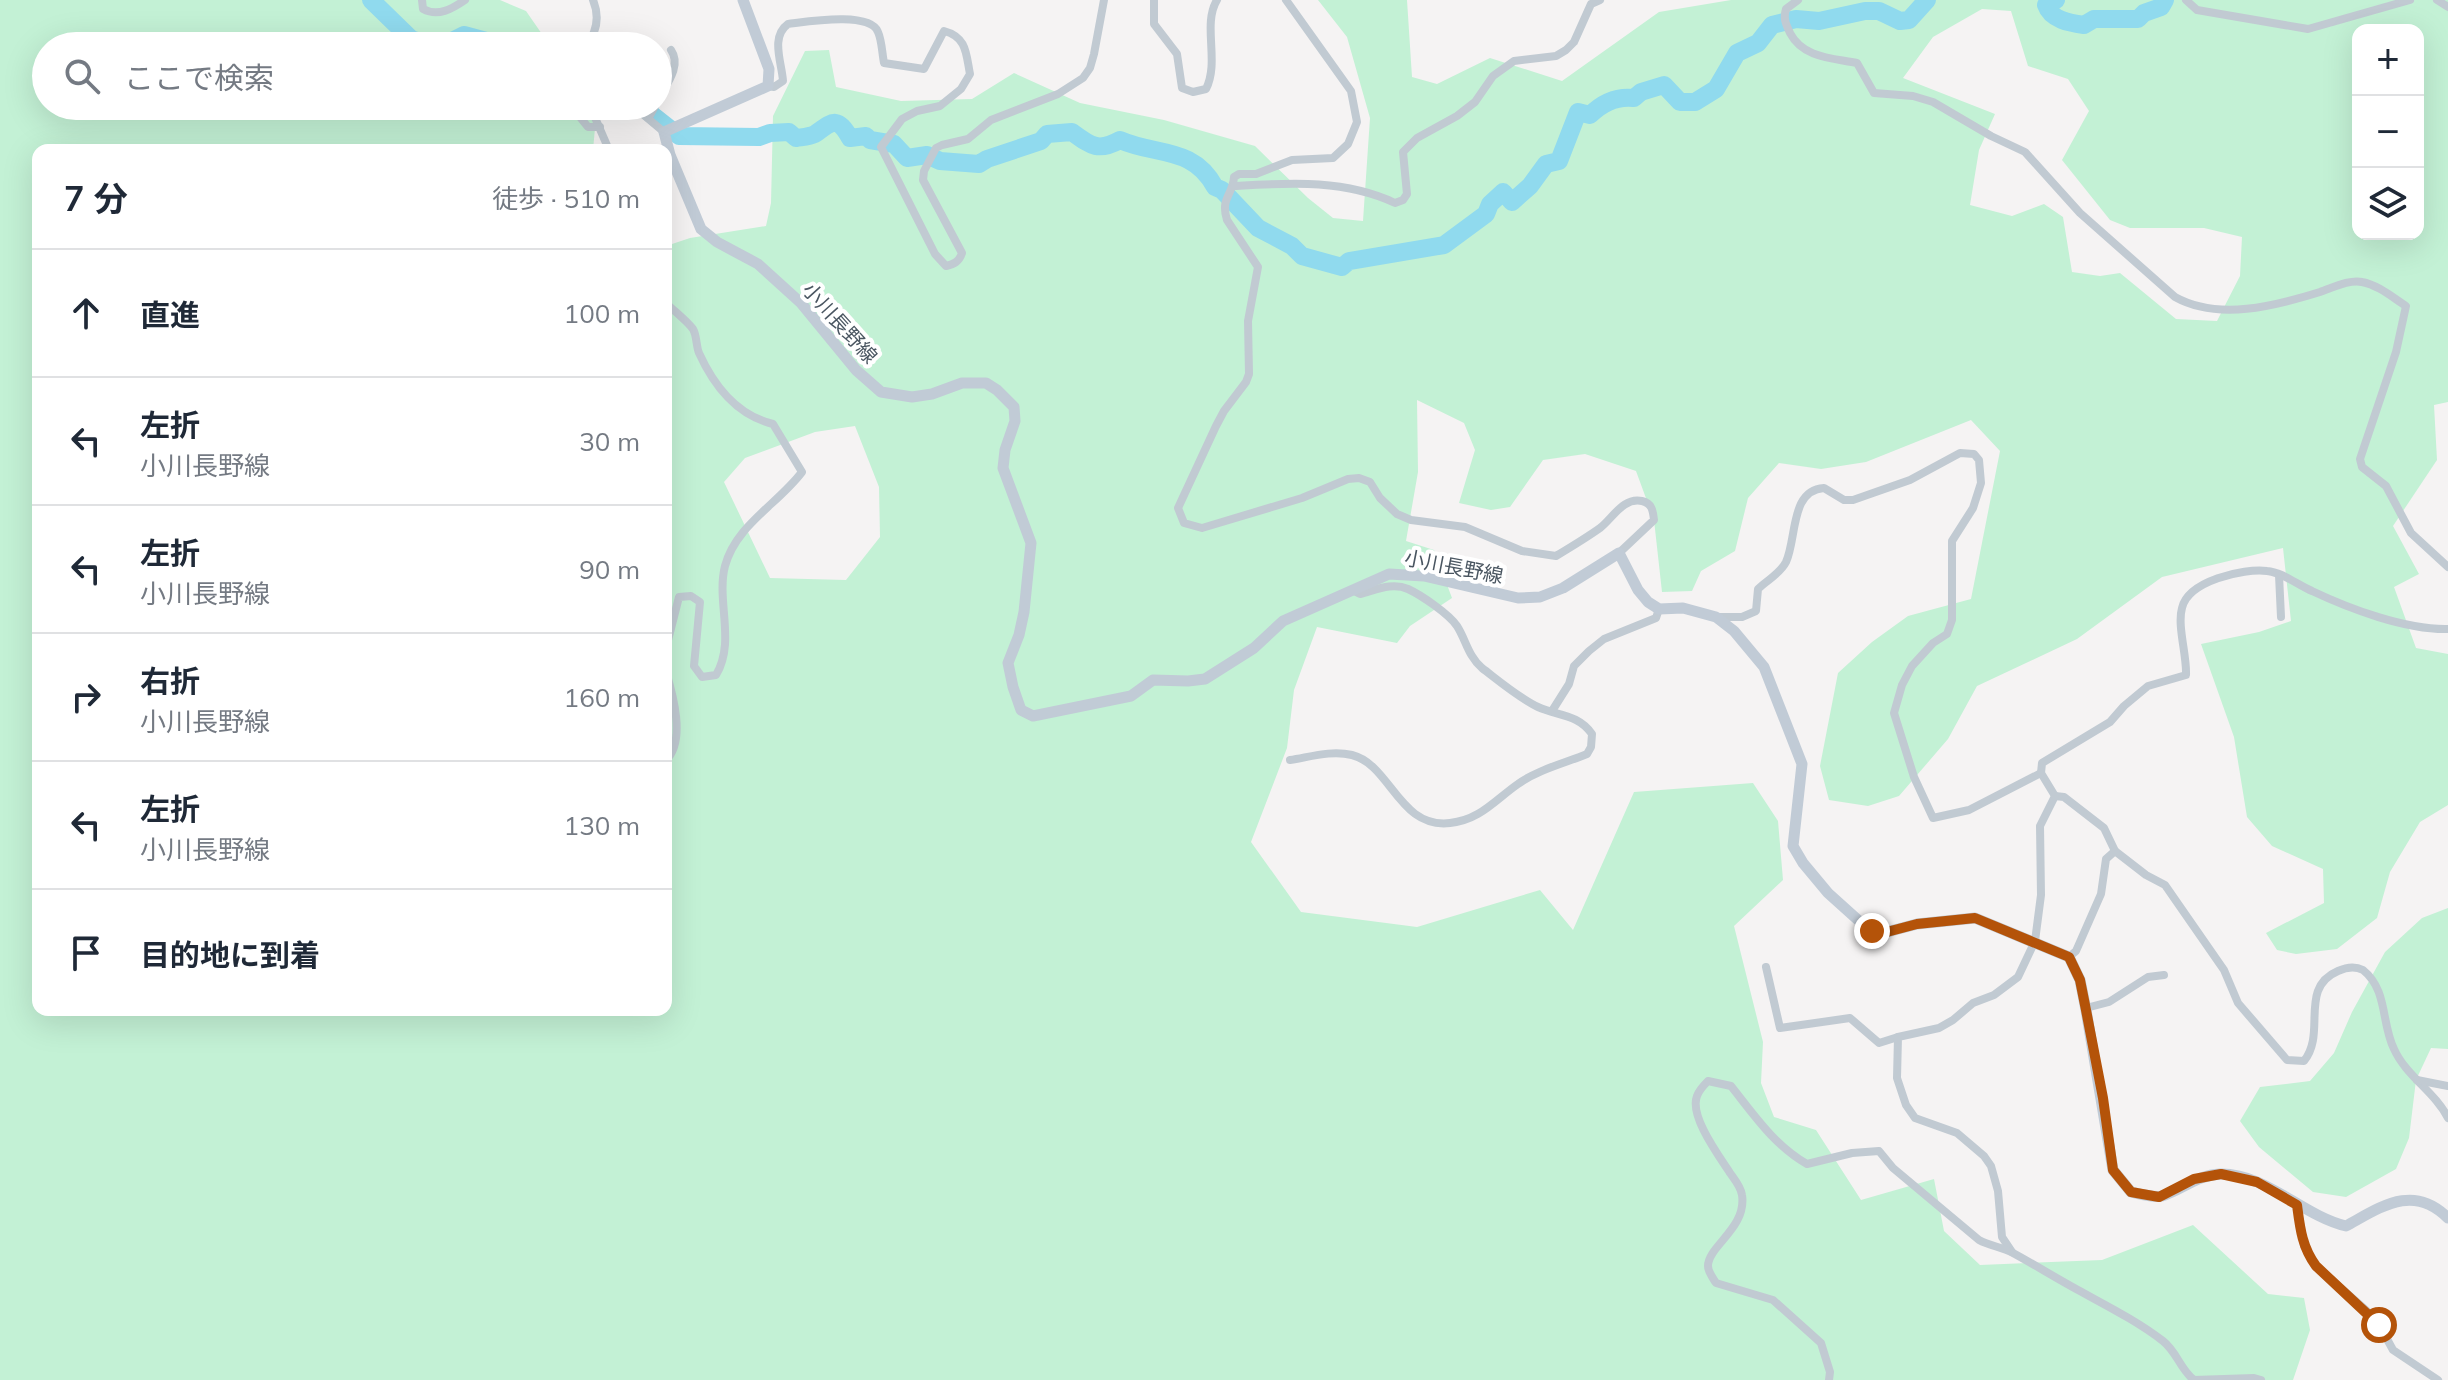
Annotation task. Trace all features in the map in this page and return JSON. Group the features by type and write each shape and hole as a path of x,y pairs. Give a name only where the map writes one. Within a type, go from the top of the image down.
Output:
{"main road":[{"path":"664,132 768,86 769,69 743,0"},
{"name":"小川長野線","path":"664,132 667,144"},
{"name":"小川長野線","path":"672,160 701,229 717,242 758,264 801,303 856,370 881,392 912,397 932,394 962,383 986,383 1014,407 1015,421 1005,450 1003,468 1031,543 1024,612 1008,663 1021,710 1033,716 1070,711 1131,696 1153,680 1205,679 1254,648 1283,621 1389,574 1459,582 1518,598 1540,597 1563,588 1619,553"},
{"path":"1619,553 1638,590 1648,602 1659,609 1683,608 1716,617 1734,631 1764,667 1802,764 1793,846 1828,893 1872,931 1883,933 1917,924 1975,918 2069,957 2080,980 2086,1008 2113,1170 2131,1192 2159,1197 2194,1179 2221,1174 2257,1182 2329,1222 2346,1226 2403,1199 2423,1202 2448,1218"}],"street":[{"path":"422,0 423,9 440,13 465,0"},
{"path":"593,0 597,23 593,32"},
{"path":"768,86 774,87 783,81 779,35 788,24 835,18 872,25 879,33 884,63 924,69 944,31 954,33 964,42 970,74 961,89 940,106 917,111 902,119 881,147 935,254 946,266 952,265 962,253 923,180 924,171 936,148 968,139 991,120 1077,84 1090,68 1104,0"},
{"path":"1154,0 1154,24 1177,54 1182,88 1193,92 1206,89 1209,81 1213,65 1211,10 1217,0"},
{"path":"1286,0 1351,91 1357,122 1348,144 1333,158 1292,160 1256,174 1234,177 1234,186 1223,204 1227,220 1258,267 1248,321 1249,374 1216,426 1178,508 1184,523 1193,527 1211,526 1302,498 1348,479 1359,478 1370,482 1397,514 1411,520 1465,527 1522,551 1556,556 1602,527 1625,503 1637,500 1646,502 1653,509 1654,520 1619,553"},
{"path":"1234,186 1303,182 1370,191 1395,203 1403,200 1407,194 1403,152 1417,138 1457,116 1475,102 1493,76 1514,61 1556,56 1566,50 1574,42 1591,4 1600,0"},
{"path":"1798,0 1786,9 1785,22 1795,41 1808,52 1857,63 1874,93 1913,96 1933,102 2025,152 2080,213 2175,297 2188,304 2210,310 2238,309 2301,298 2359,281 2406,306 2396,352 2360,459 2362,467 2386,486 2411,533 2448,567"},
{"path":"2186,0 2197,10 2308,29 2410,0"},
{"path":"2437,0 2448,7"},
{"path":"672,51 675,68 672,74"},
{"path":"582,120 588,127 600,127"},
{"path":"597,120 607,144"},
{"path":"652,120 664,132"},
{"path":"672,309 694,331 697,348 724,394 755,420 773,424 802,472 741,533 731,550 723,577 726,615 722,665 716,675 702,677 694,666 700,602 691,596 679,597 672,624"},
{"path":"1716,617 1742,617 1756,611 1758,589 1785,564 1795,534 1799,504 1807,493 1824,488 1844,500 1853,500 1910,480 1960,453 1974,454 1979,460 1981,483 1973,508 1952,541 1952,620 1947,634 1933,643 1912,666 1902,685 1894,713 1914,777 1933,818 1969,810 2041,773"},
{"path":"2055,796 2041,773 2042,763 2110,722 2148,686 2186,675 2181,610 2186,596 2218,578 2239,571 2270,571 2363,611 2428,630 2448,629"},
{"path":"2279,575 2281,617"},
{"path":"1290,760 1319,755 1353,755 1374,770 1413,813 1428,821 1446,824 1481,814 1520,782 1587,754 1591,747 1592,734 1578,719 1537,707 1479,666 1469,653 1458,627 1447,614 1417,593 1390,585 1360,594 1352,590"},
{"path":"1552,711 1569,684 1574,666 1589,651 1604,639 1656,618 1659,609"},
{"path":"672,690 676,702 672,754"},
{"path":"1766,967 1780,1028 1850,1018 1879,1043 1939,1028 1953,1020 1973,1003 1994,995 2018,977 2035,941 2041,895 2040,826 2055,796"},
{"path":"2055,796 2064,797 2104,828 2115,851 2146,875 2165,885 2224,970 2238,1003 2287,1060 2304,1061 2312,1050 2314,997 2327,977 2347,967 2358,967 2375,982 2383,1001 2385,1024 2396,1055 2443,1107 2448,1118"},
{"path":"2069,957 2076,951 2101,894 2106,859 2115,851"},
{"path":"2086,1008 2109,1002 2148,977 2164,975"},
{"path":"1898,1037 1897,1078 1906,1105 1915,1118 1957,1133 1984,1156 1991,1166 1998,1191 2002,1237 2012,1252"},
{"path":"2416,1080 2448,1086"},
{"path":"1829,1380 1830,1372 1821,1343 1773,1300 1716,1283 1711,1274 1710,1259 1733,1229 1743,1207 1742,1191 1717,1154 1695,1106 1697,1094 1708,1081 1731,1086 1757,1122 1794,1157 1807,1164 1852,1153 1879,1151 1893,1168 1987,1245 1997,1245 2012,1252 2141,1325 2173,1349 2183,1369 2194,1380 2261,1380"},
{"path":"2297,1205 2304,1246 2316,1266 2376,1319 2393,1350 2438,1380"}],"green space":[{"path":"0,0 500,0 526,11 541,32 32,32 32,120 596,120 594,144 32,144 32,1016 672,1016 672,244 690,238 766,226 771,203 773,116 805,51 829,50 836,87 901,101 972,99 1014,73 1080,103 1164,120 1255,146 1333,218 1363,221 1370,118 1347,37 1318,0 1407,0 1412,77 1437,84 1490,58 1562,81 1659,12 1731,0 2448,0 2448,402 2434,405 2437,460 2393,526 2419,574 2394,587 2416,648 2448,654 2448,805 2420,822 2390,872 2377,918 2337,949 2296,954 2277,950 2266,933 2324,903 2323,869 2272,846 2247,817 2234,737 2201,644 2259,632 2291,621 2283,548 2162,577 2077,639 1977,686 1948,739 1899,796 1868,806 1829,800 1820,766 1838,673 1872,642 1908,616 1971,599 2000,451 1971,420 1866,462 1821,469 1779,463 1748,498 1735,551 1701,571 1692,591 1662,592 1654,520 1636,471 1585,454 1543,460 1510,507 1491,510 1459,503 1475,450 1464,423 1417,400 1418,472 1406,541 1434,550 1452,598 1410,626 1397,643 1317,627 1294,690 1287,748 1251,842 1301,912 1417,927 1540,890 1573,930 1634,792 1753,783 1778,821 1783,880 1734,926 1763,1042 1761,1083 1774,1117 1816,1130 1861,1200 1934,1179 1944,1231 1980,1265 2102,1260 2193,1225 2268,1294 2304,1298 2310,1330 2293,1380 0,1380","holes":["1982,9 2011,11 2028,66 2068,79 2089,111 2062,160 2110,220 2130,228 2204,228 2242,237 2240,276 2217,321 2176,319 2120,273 2100,276 2072,272 2063,217 2044,204 2012,216 1970,205 1979,150 1995,114 1903,78 1933,37","855,426 879,487 880,537 846,580 770,578 724,482 745,458 815,432"]},
{"path":"2448,908 2448,1049 2431,1048 2416,1080 2409,1138 2396,1169 2346,1197 2313,1192 2259,1147 2240,1121 2260,1087 2310,1081 2334,1053 2352,1012 2385,952 2422,918"}],"waterway":[{"path":"371,0 404,32"},
{"path":"659,120 679,136 759,137 789,132 796,138 813,135 826,126 838,123 850,138 866,136 870,140 894,144 907,158 927,155 940,161 979,164 1041,141 1047,134 1072,132 1095,146 1106,146 1120,140 1185,158 1206,174 1215,187 1222,190 1258,228 1292,246 1302,256 1342,267 1349,261 1444,245 1486,214 1490,204 1503,192 1512,202 1530,186 1546,164 1559,161 1578,112 1590,115 1610,101 1634,98 1641,92 1664,85 1680,102 1695,102 1716,89 1737,53 1758,43 1772,25 1796,19 1819,21 1865,11 1879,11 1900,21 1909,20 1927,0"},
{"path":"2056,0 2046,5 2052,14 2067,22 2084,25 2094,19 2138,19 2144,13 2161,7 2165,0"}],"route":[{"path":"1872,931 1883,933 1917,924 1975,918 2069,957 2080,980 2103,1098 2113,1170 2131,1192 2159,1197 2194,1179 2221,1174 2257,1182 2297,1205 2300,1230 2308,1255 2379,1325"}]}
